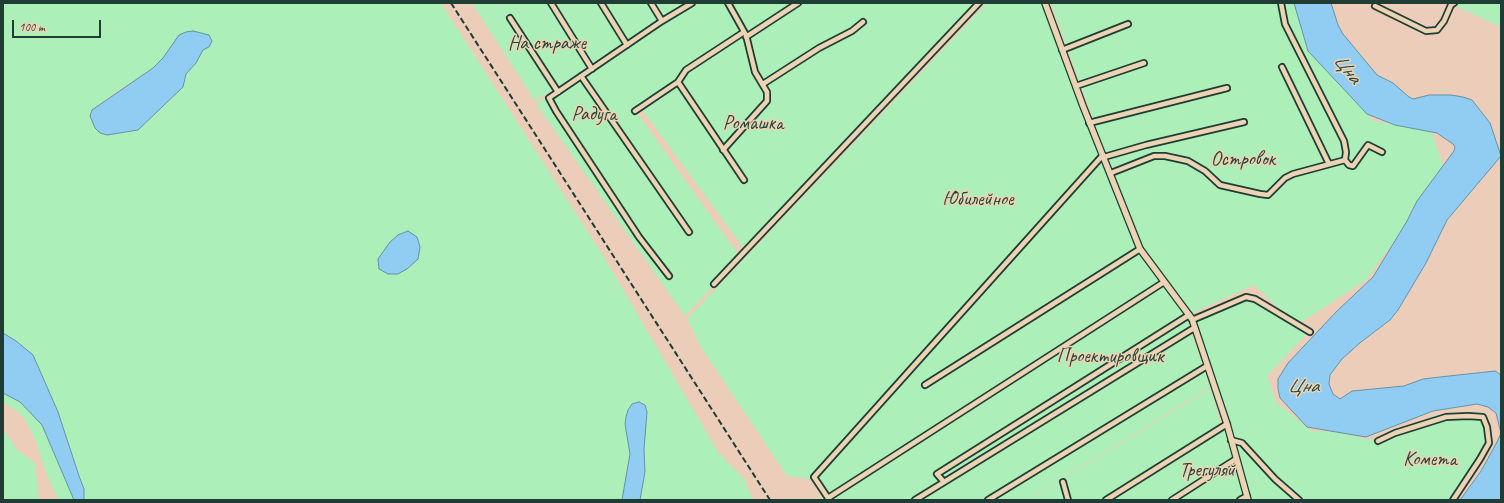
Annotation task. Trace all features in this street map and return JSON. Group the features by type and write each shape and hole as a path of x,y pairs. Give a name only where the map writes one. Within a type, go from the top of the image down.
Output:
{"street":[{"path":"551,3 592,69"},
{"path":"601,3 627,45"},
{"path":"650,3 662,21"},
{"path":"668,276 639,237 549,98 662,21 692,3"},
{"path":"723,150 767,101 767,92 755,72 745,34 728,3"},
{"path":"635,111 678,82 686,70 798,3"},
{"path":"714,284 979,3"},
{"path":"1280,3 1285,24 1344,141 1346,152 1345,160 1349,165 1353,166 1368,145 1382,152"},
{"path":"1375,6 1426,31 1438,30 1454,3"},
{"path":"1047,4 1089,123 1111,173 1140,249 1190,317 1227,424 1247,498 1240,500"},
{"path":"510,18 558,92"},
{"path":"762,84 819,48 852,31 863,22"},
{"path":"1062,50 1128,24"},
{"path":"1076,86 1144,63"},
{"path":"1282,67 1329,164"},
{"path":"581,76 689,232"},
{"path":"678,82 744,180"},
{"path":"1089,123 1227,88"},
{"path":"1164,282 828,498 814,477 1104,156 1244,122"},
{"path":"1111,173 1154,156 1165,156 1188,161 1205,171 1220,185 1268,195 1285,178 1293,174 1345,160"},
{"path":"926,385 1140,249"},
{"path":"944,482 937,474 1190,317 1246,297 1255,299 1310,332"},
{"path":"915,500 1194,328"},
{"path":"988,500 1207,366"},
{"path":"1378,441 1395,433 1446,417 1483,417 1487,427 1489,443 1453,500"},
{"path":"1106,500 1227,424"},
{"path":"1231,440 1242,443 1275,479 1299,500"},
{"path":"1172,500 1236,459"},
{"path":"1063,482 1068,500"}],"green space":[{"path":"3,3 441,3 607,262 718,452 744,479 753,500 640,500 645,472 639,402 632,404 628,410 625,424 630,454 622,500 84,500 84,489 58,412 16,341 3,333","holes":["209,47 203,50 196,63 186,74 183,87 138,130 107,135 100,133 103,101 153,68 163,58"]},
{"name":"На страже","path":"472,3 690,3 535,101"},
{"name":"Радуга","path":"695,3 725,3 740,30 635,110 740,257 685,316 536,104"},
{"name":"Ромашка","path":"727,3 981,3 745,250 641,108 745,31"},
{"name":"Юбилейное","path":"987,3 1044,3 1139,252 1184,311 1210,387 1027,500 819,500 828,492 817,480 787,476 701,347 687,319"},
{"name":"Островок","path":"1051,3 1298,3 1331,70 1373,121 1431,130 1445,171 1366,280 1297,325 1308,333 1267,376 1276,402 1311,431 1337,432 1370,440 1437,415 1483,412 1489,435 1477,466 1450,500 1302,500 1258,459 1242,441 1232,436 1194,320 1251,298 1296,324 1254,285 1190,314 1149,258 1141,244 1111,169"},
{"path":"1449,3 1501,3 1501,27"},
{"path":"1211,388 1221,425 1105,500 1028,500"},
{"path":"3,393 20,402 42,425 74,500 58,500 48,478 35,439 25,419 18,412 3,402"},
{"name":"Трегуляй","path":"1224,427 1245,500 1110,500"},
{"path":"3,432 9,437 16,449 35,463 39,500 3,500"},
{"path":"1241,443 1296,500 1250,500 1235,447"}],"water":[{"name":"Цна","path":"1294,3 1331,3 1338,25 1343,34 1377,75 1393,83 1409,97 1413,99 1429,95 1451,95 1472,100 1490,123 1501,156 1447,220 1426,263 1398,310 1390,320 1361,342 1342,359 1330,375 1329,384 1333,394 1340,399 1352,391 1404,386 1423,379 1495,371 1501,375 1501,433 1496,413 1488,407 1477,404 1433,411 1366,437 1307,427 1280,398 1278,379 1288,363 1336,312 1373,277 1407,221 1417,201 1454,151 1455,147 1437,133 1395,125 1367,114 1308,51"},
{"path":"193,31 209,35 212,41 209,47 203,50 196,63 186,74 183,87 138,130 107,135 100,133 95,128 90,116 92,110 153,68 163,58 179,35"},
{"path":"408,231 417,237 420,247 418,259 407,269 398,274 388,274 379,269 378,259 390,242 398,235"},
{"path":"3,333 16,341 33,355 58,412 84,489 84,500 74,500 42,425 20,402 3,393"},
{"path":"639,402 645,405 647,412 644,449 645,472 640,500 622,500 630,454 625,424 626,417 632,404"},
{"path":"1501,433 1501,500 1460,500 1481,471"}],"railway":[{"path":"451,3 770,500"}],"park label":[{"name":"Проектировщик","path":"1110,357"},
{"name":"Комета","path":"1430,460"}]}
